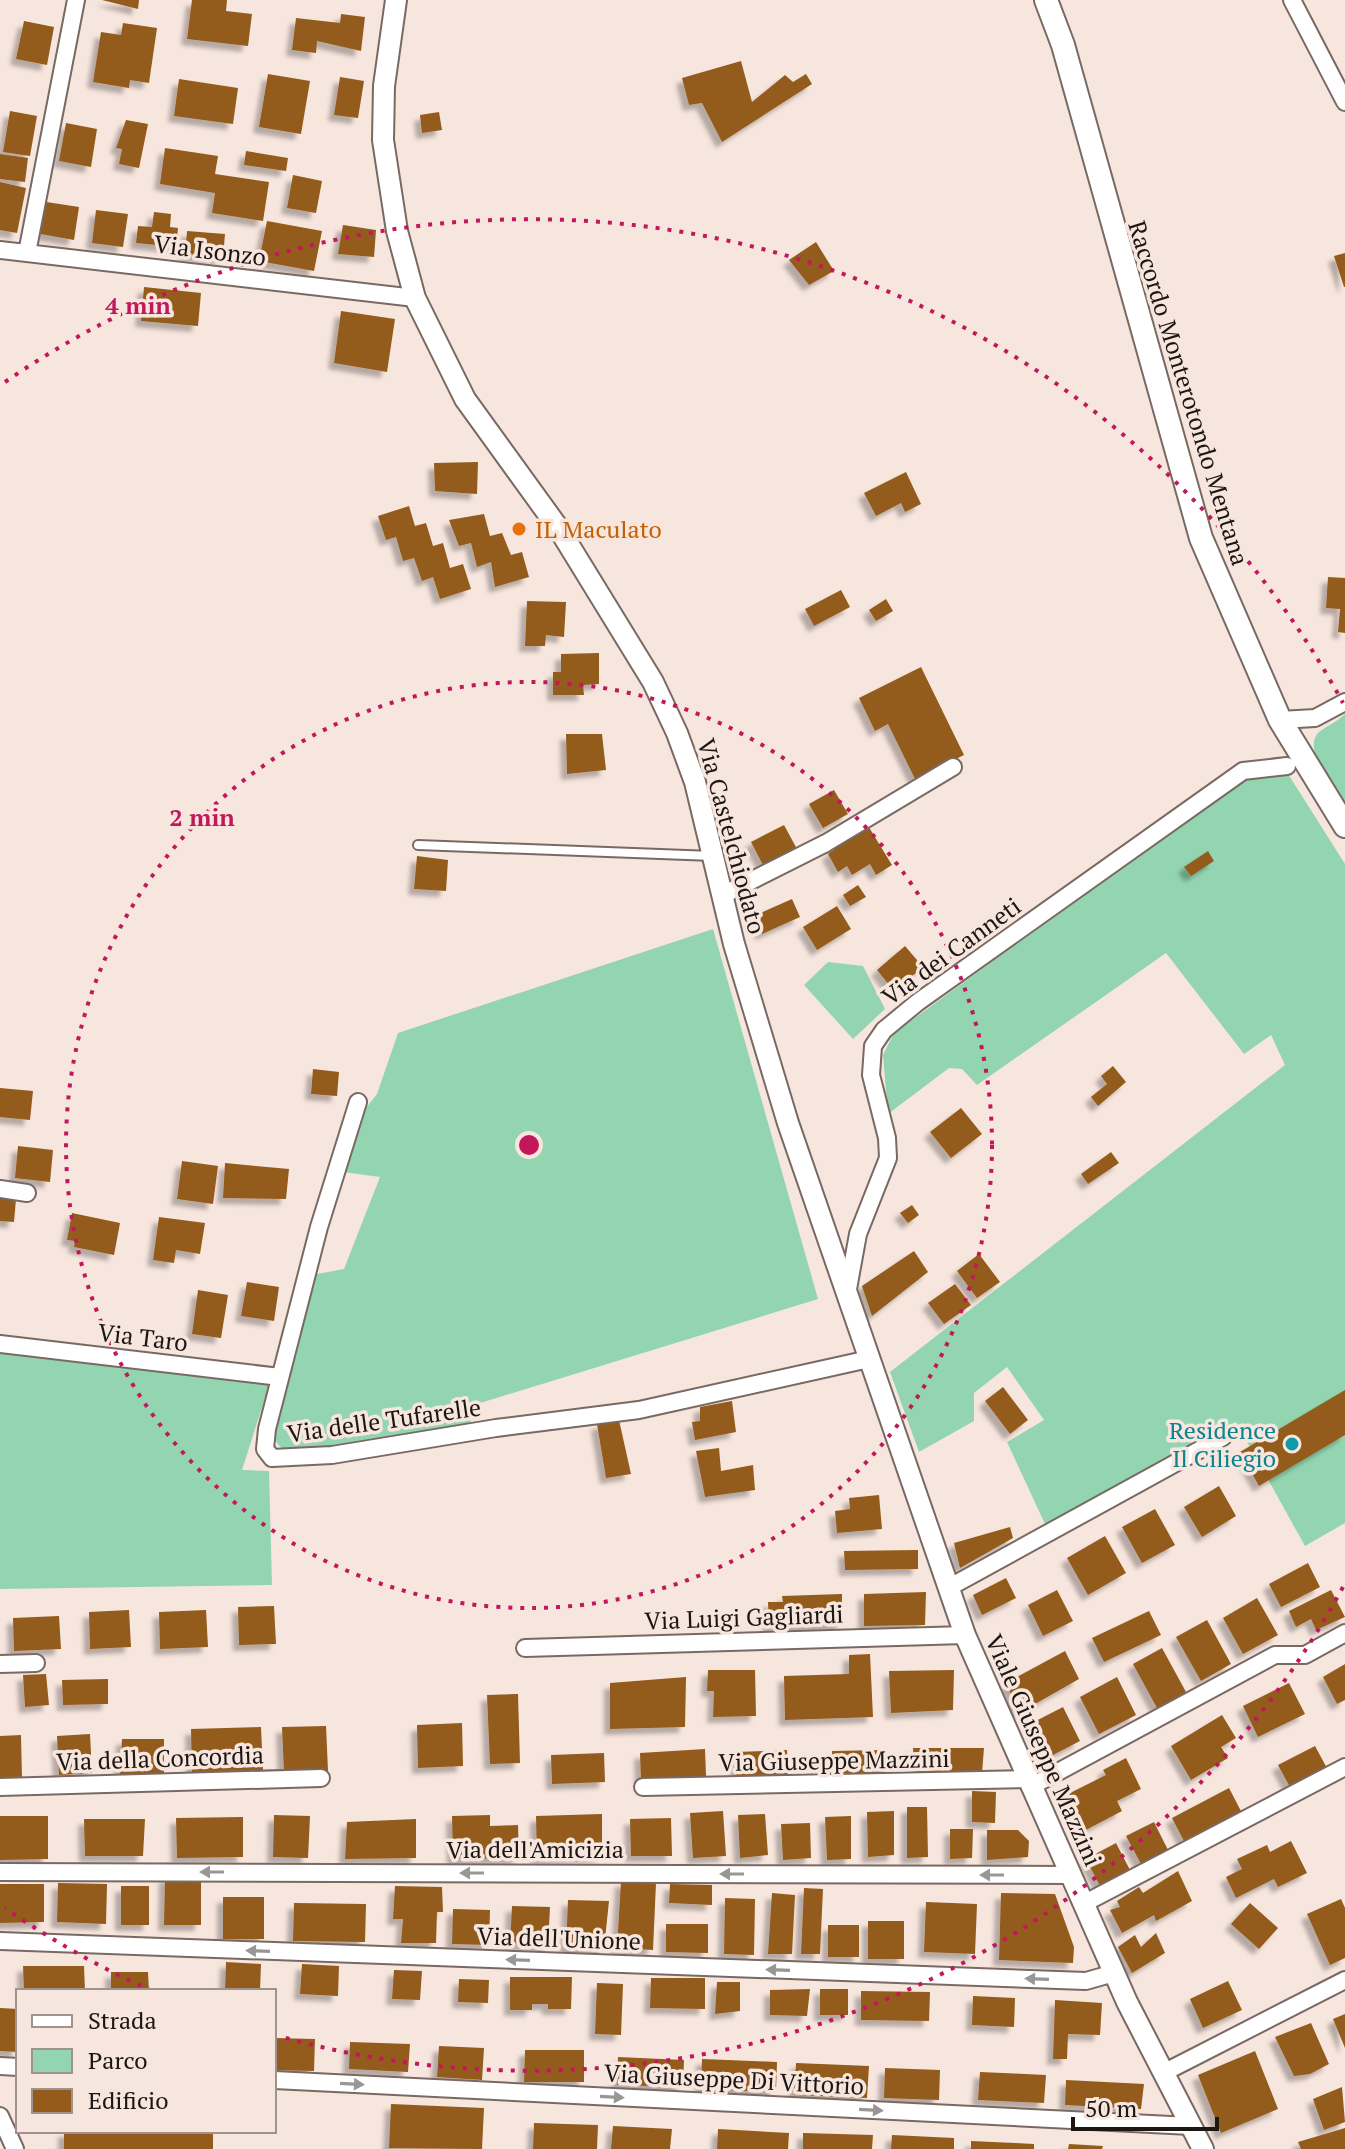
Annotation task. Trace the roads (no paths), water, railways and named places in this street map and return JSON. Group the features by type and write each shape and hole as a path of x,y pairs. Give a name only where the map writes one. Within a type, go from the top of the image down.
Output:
{"main road":[{"name":"Raccordo Monterotondo Mentana","path":"1046,0 1063,45 1201,538 1280,720 1345,826"}],"street":[{"path":"27,253 76,0"},
{"name":"Via Castelchiodato","path":"396,0 384,86 383,140 397,231 415,298 476,417 559,529 653,682 689,764 788,1123 869,1359"},
{"path":"1292,0 1345,102"},
{"name":"Via Isonzo","path":"0,250 415,298"},
{"path":"1280,720 1315,718 1345,702"},
{"name":"Via dei Canneti","path":"848,1303 849,1274 858,1234 888,1158 887,1138 871,1075 871,1052 879,1036 918,1002 1243,771 1287,766"},
{"path":"723,895 826,843 953,767"},
{"name":"Via delle Tufarelle","path":"358,1102 319,1227 280,1377 265,1449 272,1458 285,1459 639,1410 869,1359"},
{"path":"0,1189 27,1193"},
{"name":"Via Taro","path":"0,1344 280,1377"},
{"name":"Viale Giuseppe Mazzini","path":"869,1359 965,1635 1114,1973 1203,2149"},
{"path":"948,1588 1223,1437"},
{"path":"1028,1783 1275,1655 1305,1655 1345,1633"},
{"name":"Via Luigi Gagliardi","path":"525,1648 965,1635"},
{"path":"0,1664 36,1663"},
{"path":"1083,1904 1345,1767"},
{"name":"Via della Concordia","path":"0,1787 321,1778"},
{"name":"Via Giuseppe Mazzini","path":"643,1787 1028,1783"},
{"name":"Via dell'Amicizia","path":"0,1872 1070,1875"},
{"name":"Via dell'Unione","path":"0,1941 1086,1981 1114,1973"},
{"path":"1165,2072 1345,1980"},
{"name":"Via Giuseppe Di Vittorio","path":"276,2080 1191,2126"},
{"path":"0,2116 15,2149"}],"lane":[{"path":"418,845 713,856"}],"place":[{"name":"IL Maculato","path":"519,529"},
{"name":"Residence Il Ciliegio","path":"1292,1444"}]}
